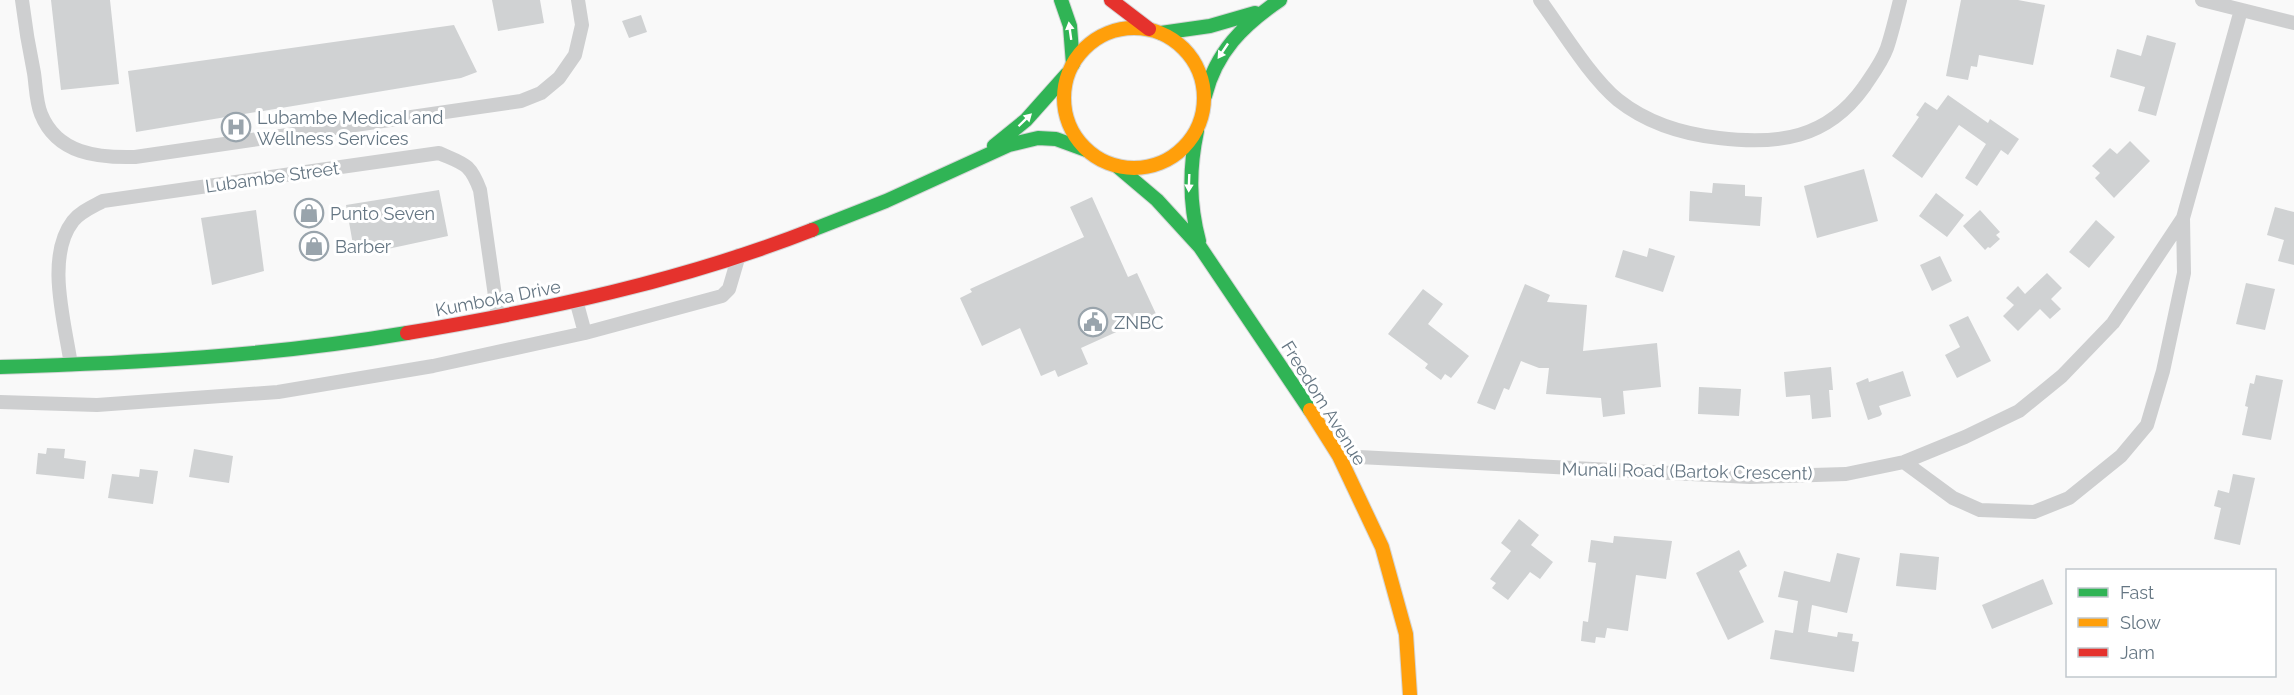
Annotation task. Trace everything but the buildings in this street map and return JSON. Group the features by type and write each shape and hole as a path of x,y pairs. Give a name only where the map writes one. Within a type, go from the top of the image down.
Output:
{"main road":[{"path":"1061,0 1070,26 1071,68"},
{"path":"1111,0 1130,16 1180,44 1194,62 1202,82 1204,104"},
{"path":"1264,11 1238,20 1156,31 1132,28 1112,31 1095,40 1080,53 1071,68 1064,92 1065,114 1072,133 1086,150 1118,167 1137,168 1156,165 1174,156 1188,142 1198,126 1208,83 1218,59 1230,41 1264,11 1281,0"},
{"name":"Kumboka Drive","path":"980,157 1026,120 1071,68"},
{"name":"Freedom Avenue","path":"1198,126 1188,186 1193,221 1200,247"},
{"name":"Kumboka Drive","path":"0,367 239,355 338,345 498,317 616,292 776,244 886,201 1009,145 1038,138 1056,139 1086,150"},
{"name":"Freedom Avenue","path":"1118,167 1157,200 1200,247 1339,456 1382,547 1406,634 1410,695"}],"street":[{"path":"22,0 41,114 53,132 68,146 84,154 105,158 135,157 520,101 541,93 559,78 574,55 582,26 578,0"},
{"path":"1540,0 1605,88 1637,113 1672,129 1695,135 1771,141 1800,136 1835,119 1855,100 1873,75 1886,50 1900,0"},
{"path":"2202,0 2294,23"},
{"name":"Munali Road (Bartok Crescent)","path":"1339,456 1750,477 1845,474 1905,462 2019,411 2062,376 2113,322 2183,218 2241,10"},
{"name":"Lubambe Street","path":"71,365 57,266 62,240 73,221 84,211 103,201 439,153 466,165 474,175 480,190 498,317"},
{"path":"1905,462 1953,498 1980,510 2034,512 2069,498 2121,456 2147,425 2163,371 2184,273 2183,218"},
{"path":"0,402 97,405 278,392 433,366 585,333 722,296 729,289 739,255"},
{"path":"576,300 585,333"}],"traffic: fast":[{"path":"1061,0 1070,26 1073,64"},
{"path":"1205,96 1216,66 1233,41 1254,19 1280,0"},
{"path":"1161,33 1210,26 1255,13"},
{"path":"994,146 1026,120 1067,74"},
{"path":"1197,131 1191,186 1193,213 1199,241"},
{"path":"812,230 886,201 1009,145 1038,138 1056,139 1086,150"},
{"path":"1118,167 1157,200 1200,247 1310,410"},
{"path":"0,367 255,353 407,333"}],"traffic: slow":[{"path":"1134,28 1161,33 1183,49 1199,71 1204,98 1199,125 1183,147 1161,163 1134,168 1107,163 1085,147 1069,125 1064,98 1069,71 1085,49 1107,33 1134,28"},
{"path":"1310,410 1339,456 1382,547 1406,634 1410,695"}],"traffic: jam":[{"path":"1111,0 1149,29"},
{"path":"407,333 612,292 713,264 812,230"}],"place":[{"name":"Lubambe Medical and Wellness Services","path":"236,127"},
{"name":"Punto Seven","path":"309,213"},
{"name":"Barber","path":"314,246"},
{"name":"ZNBC","path":"1093,322"}]}
